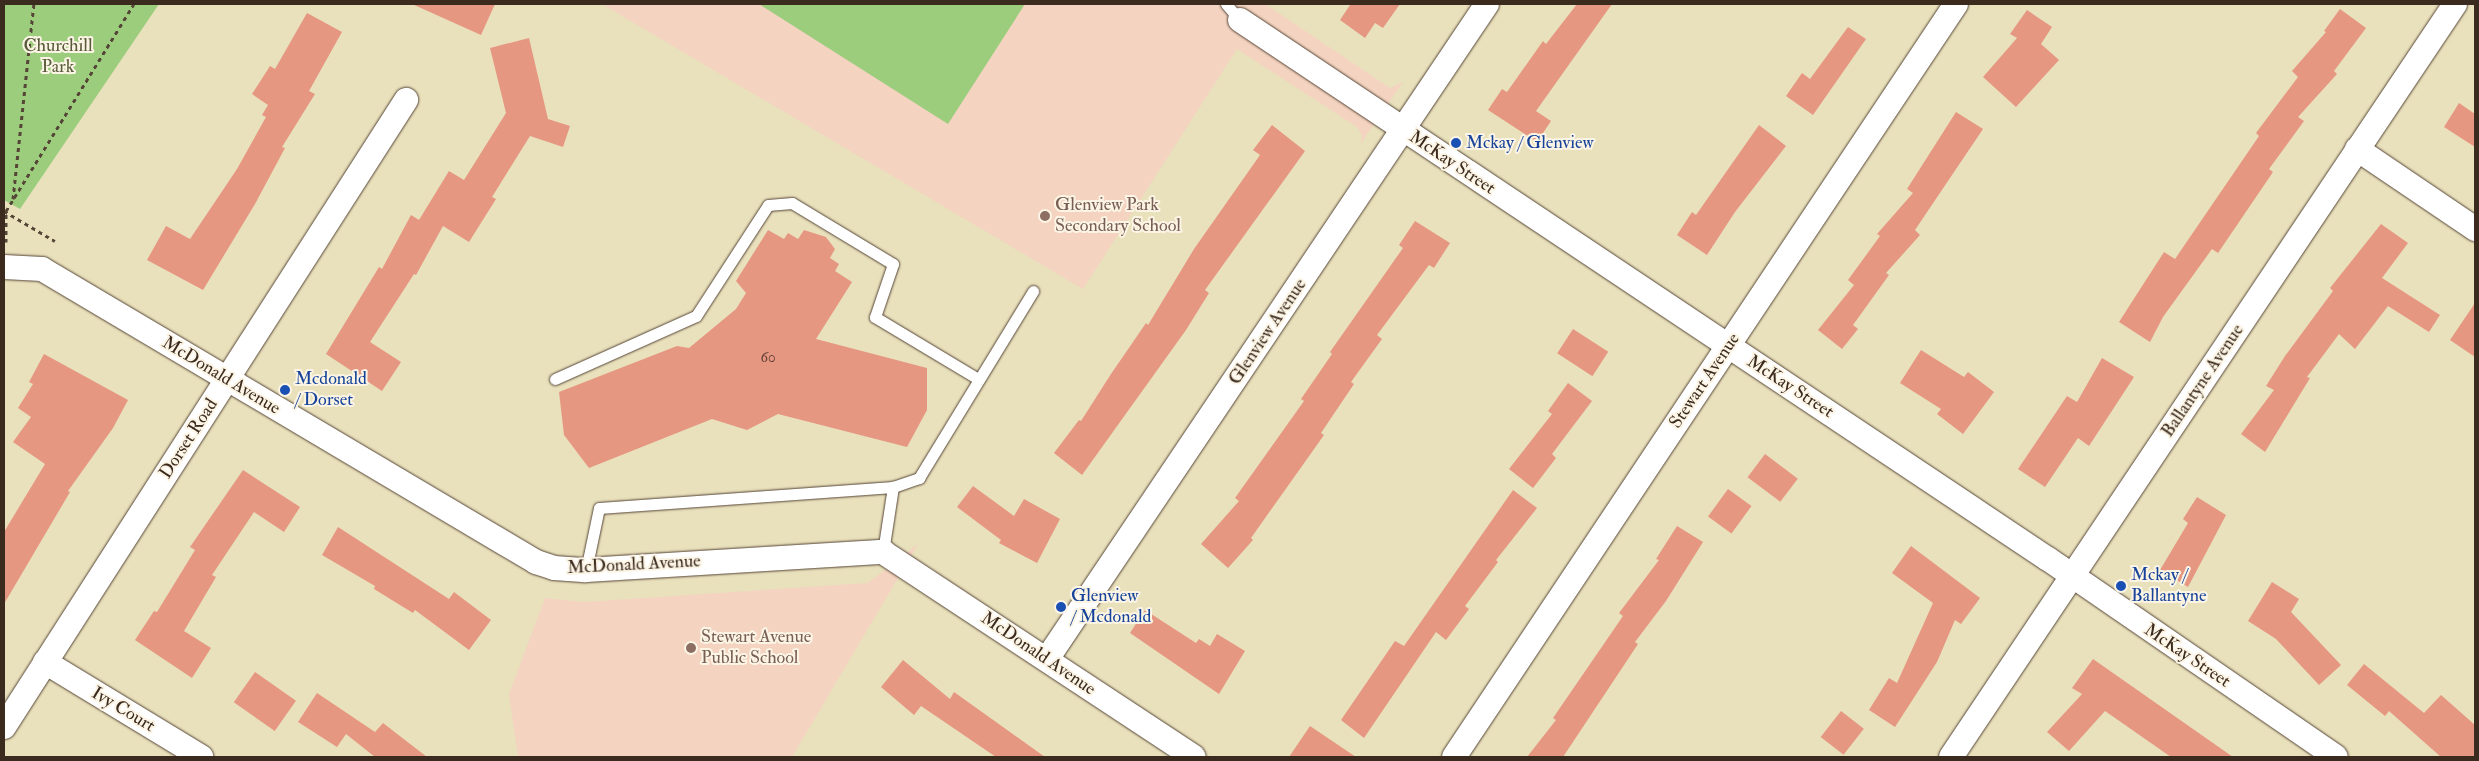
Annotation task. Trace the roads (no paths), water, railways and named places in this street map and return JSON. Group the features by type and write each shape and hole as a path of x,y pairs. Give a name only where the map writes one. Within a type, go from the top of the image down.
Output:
{"street":[{"name":"Glenview Avenue","path":"1047,659 1487,4"},
{"name":"Stewart Avenue","path":"1454,757 1956,4"},
{"name":"Ballantyne Avenue","path":"1951,757 2454,4"},
{"name":"McKay Street","path":"1233,12 1403,130 2073,577 2336,757"},
{"name":"Dorset Road","path":"4,727 406,100"},
{"path":"2357,149 2475,229"},
{"name":"McDonald Avenue","path":"4,268 42,269 536,562 554,568 586,570 883,552 1194,757"},
{"name":"Ivy Court","path":"45,662 201,757"}],"lane":[{"path":"555,379 696,316 768,205 792,203 893,264 875,317 978,380"},
{"path":"586,570 599,508 892,487 920,478 1033,291"},
{"path":"883,552 892,487"}],"place":[{"name":"Mckay / Glenview","path":"1456,143"},
{"name":"Glenview Park Secondary School","path":"1045,216"},
{"name":"Mcdonald / Dorset","path":"285,390"},
{"name":"Mckay / Ballantyne","path":"2121,586"},
{"name":"Glenview / Mcdonald","path":"1061,607"},
{"name":"Stewart Avenue Public School","path":"691,648"}],"park label":[{"name":"Churchill Park","path":"58,57"}]}
